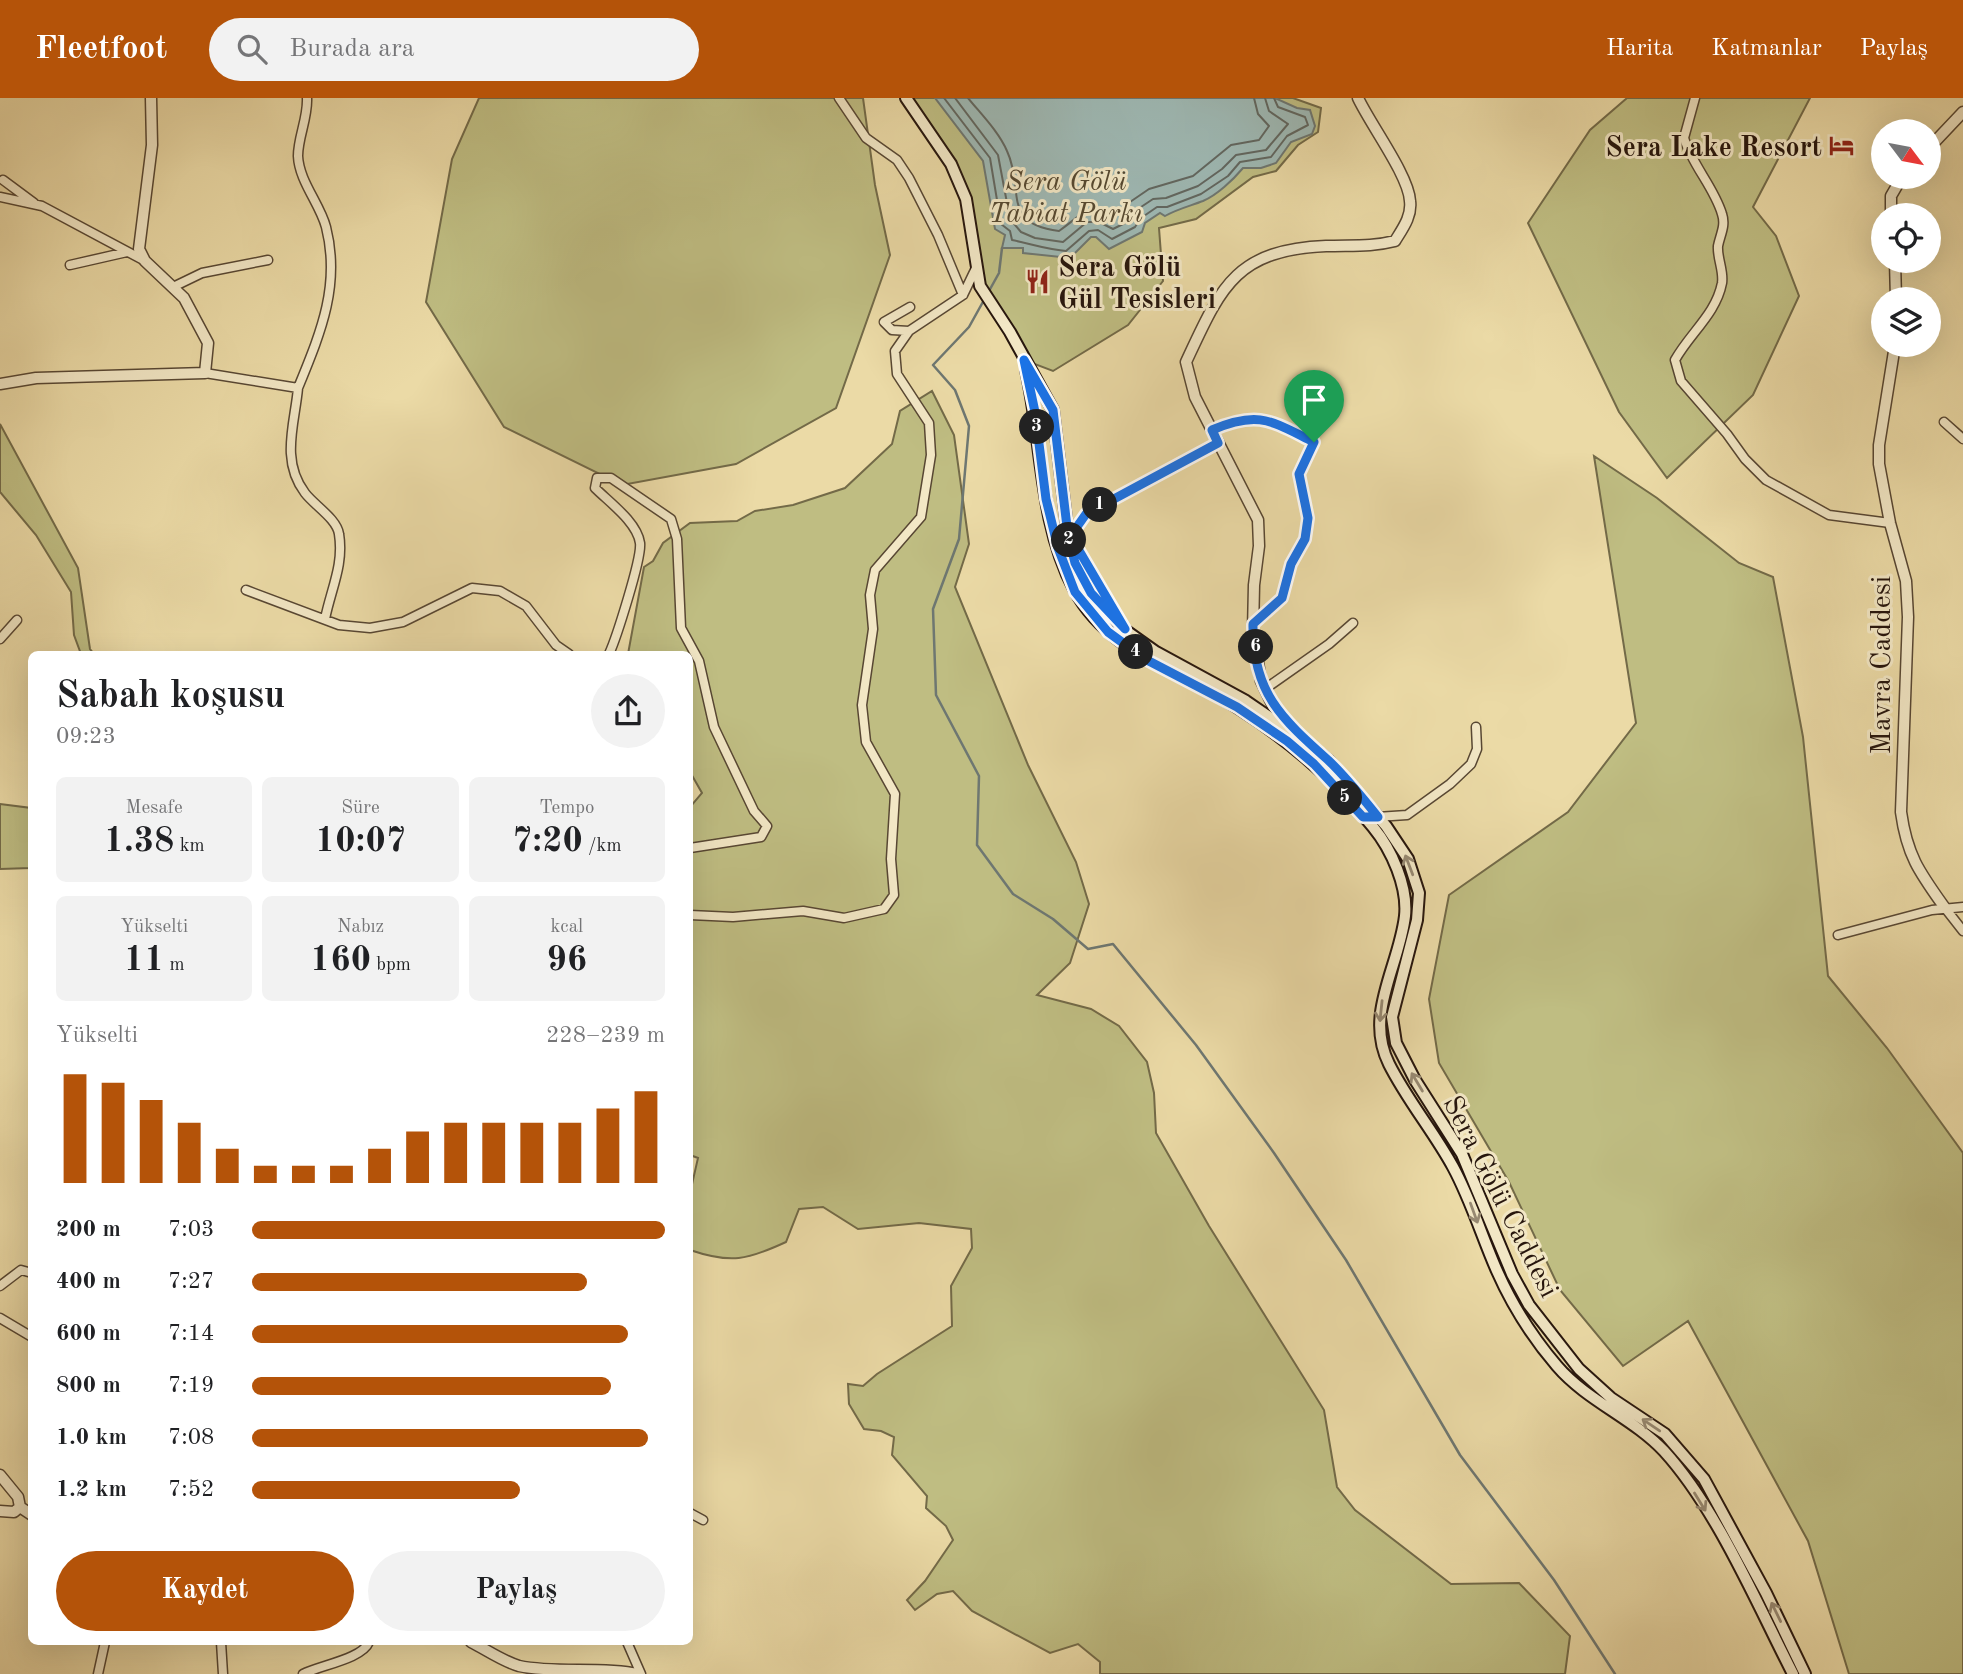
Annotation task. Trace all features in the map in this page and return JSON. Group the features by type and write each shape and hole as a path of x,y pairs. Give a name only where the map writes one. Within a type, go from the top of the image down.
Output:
{"main road":[{"name":"Sera Gölü Caddesi","path":"906,98 951,164 966,199 980,286 1010,332 1053,410 1068,535 1075,563 1091,593 1125,629 1156,652 1247,701 1329,761 1378,817 1408,859 1419,893 1417,920 1392,1017 1396,1043 1415,1080 1462,1154 1512,1273 1529,1305 1579,1368 1611,1398 1665,1434 1704,1479 1766,1593 1805,1674"},
{"name":"Sera Gölü Caddesi","path":"1024,360 1035,412 1046,499 1058,548 1075,592 1108,632 1145,659 1237,707 1287,741 1314,764 1374,828 1392,858 1403,888 1405,913 1384,990 1379,1035 1388,1062 1452,1166 1511,1302 1558,1367 1579,1387 1647,1436 1675,1464 1707,1512 1760,1604 1793,1674"}],"street":[{"path":"145,261 139,249 152,145 151,98"},
{"path":"307,98 298,157 326,227 329,304 319,338 298,388 290,424 292,465 303,491 339,530 342,560 325,619"},
{"path":"839,98 866,138 897,160 909,178 964,295"},
{"path":"1314,764 1307,743 1273,706 1261,681 1253,624 1259,546 1258,520 1195,397 1186,362 1228,283 1250,263 1280,251 1326,246 1360,247 1395,241 1408,219 1411,202 1406,182 1358,98"},
{"path":"1695,98 1684,138 1723,217 1723,233 1718,245 1723,277 1713,308 1686,340 1675,360 1681,381 1745,459 1766,480 1829,515 1890,523"},
{"path":"1941,135 1963,112"},
{"path":"3,180 36,205 145,261 173,287 184,298 208,343 205,373"},
{"path":"0,197 36,205"},
{"path":"69,265 127,252"},
{"path":"173,287 202,273 268,260"},
{"path":"693,915 733,917 803,912 844,918 884,909 894,895 891,859 895,793 866,742 862,705 873,629 870,595 875,570 921,517 931,455 929,424 897,374 895,351 909,331 964,295 976,268"},
{"path":"909,331 892,330 884,322 910,307"},
{"name":"Mavra Caddesi","path":"1893,357 1879,445 1879,464 1890,523 1902,561 1908,617 1902,822 1905,842 1919,873 1963,931"},
{"path":"0,384 36,378 205,373 298,388"},
{"path":"1212,430 1235,420 1256,417 1314,442 1299,474 1308,518 1305,539 1291,564 1282,598 1253,624"},
{"path":"1944,422 1963,439"},
{"path":"1145,659 1074,542 1074,531 1086,514 1218,443"},
{"path":"610,651 618,635 640,543 631,524 595,488 597,478 611,478 671,519 677,539 681,628 699,661 714,727 754,811 766,826 761,837 693,848"},
{"path":"246,590 339,625 370,628 403,622 472,588 500,591 526,606 556,645 565,651"},
{"path":"0,639 17,620"},
{"path":"1265,689 1329,644 1353,623"},
{"path":"1363,817 1407,815 1450,784 1471,764 1477,749 1476,727"},
{"path":"1838,935 1945,908 1963,907"},
{"path":"0,1286 21,1270 28,1272"},
{"path":"0,1318 28,1334"},
{"path":"0,1475 18,1497 20,1507 28,1512"},
{"path":"0,1511 14,1513 20,1507"},
{"path":"693,1515 703,1520"},
{"path":"98,1674 103,1645"},
{"path":"221,1645 223,1674"},
{"path":"303,1674 321,1665 357,1655 368,1645"},
{"path":"477,1645 534,1671 620,1670 639,1674"},
{"path":"628,1645 639,1674"}],"green space":[{"path":"479,98 863,98 875,185 890,255 836,408 736,464 622,485 504,427 426,302 452,159"},
{"name":"Sera Gölü Tabiat Parkı","path":"906,98 1293,98 1321,108 1318,132 1298,145 1276,171 1253,177 1196,219 1159,228 1163,281 1128,325 1053,371 1024,360 980,286 966,199"},
{"path":"1627,98 1810,98 1753,207 1776,236 1799,296 1753,395 1667,478 1619,412 1528,223 1590,130"},
{"path":"932,391 954,435 969,544 955,587 1028,765 1076,862 1089,904 1070,963 1037,995 1091,1009 1119,1026 1147,1062 1154,1093 1156,1133 1209,1226 1324,1410 1337,1487 1355,1510 1451,1584 1519,1583 1570,1636 1565,1674 1100,1674 1100,1662 1078,1644 1050,1653 972,1611 953,1591 937,1594 915,1610 907,1600 925,1581 953,1540 946,1526 926,1508 927,1496 892,1455 894,1437 881,1431 864,1429 849,1404 848,1384 863,1386 877,1374 952,1326 951,1286 972,1248 971,1229 919,1223 858,1229 823,1207 799,1209 786,1242 760,1253 728,1258 693,1251 693,1180 698,1158 693,1156 693,804 702,793 693,777 693,651 629,651 644,567 653,561 663,543 690,523 737,521 755,511 793,505 845,488 892,444 900,411"},
{"path":"0,424 78,568 92,651 80,651 74,635 71,592 36,535 0,492"},
{"path":"1594,456 1657,498 1739,563 1773,577 1803,737 1828,976 1887,1048 1963,1153 1963,1674 1849,1674 1808,1541 1688,1321 1623,1366 1560,1290 1509,1182 1439,1063 1429,999 1449,895 1568,812 1636,723"},
{"path":"0,804 28,808 28,868 0,869"}],"water":[{"name":"Sera Gölü Tabiat Parkı","path":"935,98 1275,98 1297,108 1310,110 1315,126 1312,134 1291,142 1276,163 1261,168 1243,168 1208,198 1165,216 1160,213 1145,223 1142,232 1109,249 1096,237 1091,237 1070,258 1023,253 1023,248 1002,248 1005,235 995,229 983,161"}],"waterway":[{"path":"989,291 999,273 1002,248"},
{"path":"984,300 969,327 933,365 955,390 969,426 959,539 933,609 936,695 979,776 977,845 1013,894 1053,919 1088,949 1113,944 1196,1045 1274,1153 1346,1260 1460,1455 1554,1580 1615,1674"}],"place":[{"name":"Sera Lake Resort","path":"1842,146"},
{"name":"Sera Gölü Gül Tesisleri","path":"1038,282"}],"route":[{"path":"1024,360 1053,410 1068,535 1075,563 1091,593 1125,629 1074,542 1074,531 1086,514 1218,443 1212,430 1235,420 1256,417 1314,442 1299,474 1308,518 1305,539 1291,564 1282,598 1253,624 1261,681 1273,706 1307,743 1329,761 1378,817 1363,817 1314,764 1287,741 1237,707 1145,659 1108,632 1075,592 1058,548 1046,499 1035,412 1024,360"}]}
